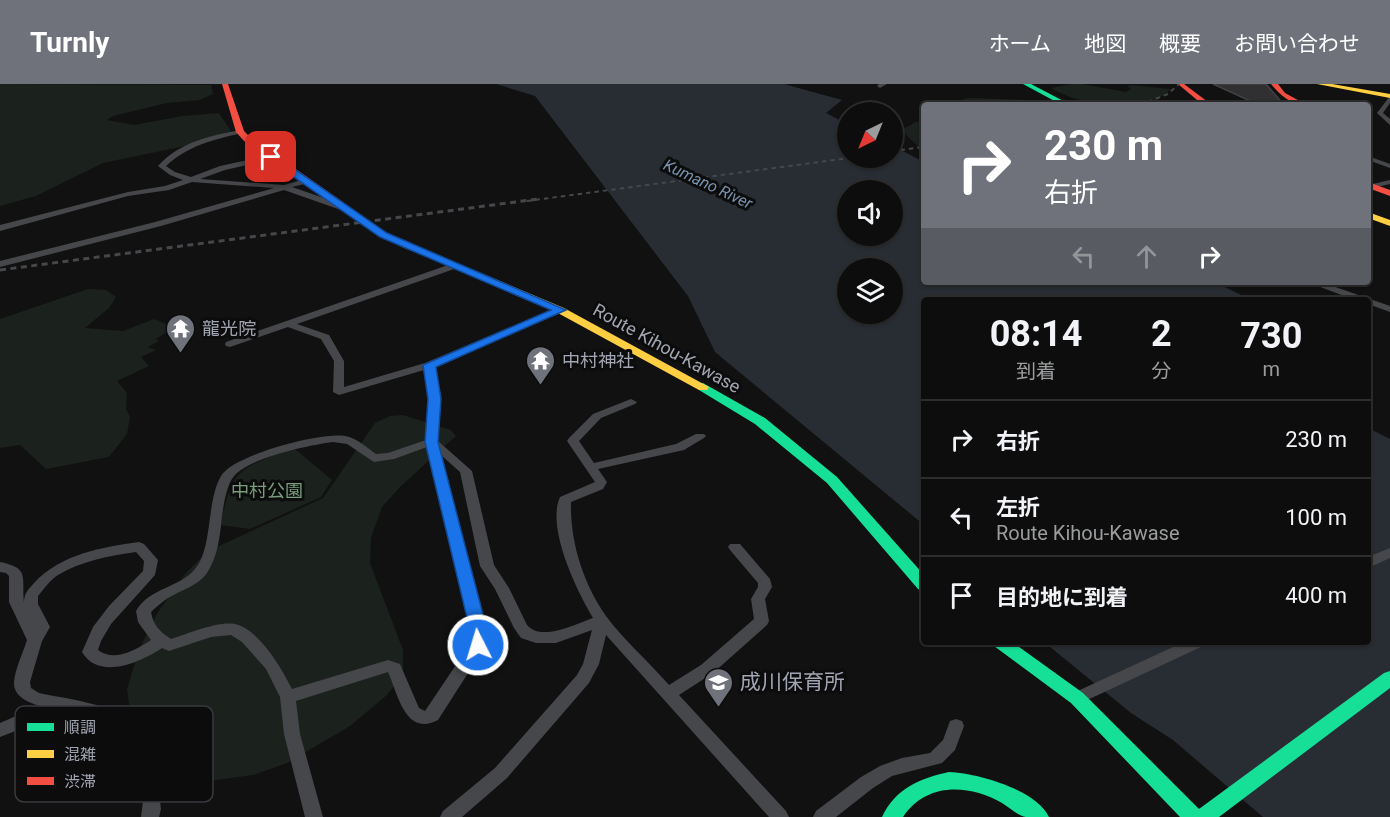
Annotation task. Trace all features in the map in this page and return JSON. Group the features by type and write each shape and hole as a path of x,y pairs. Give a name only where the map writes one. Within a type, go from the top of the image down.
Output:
{"main road":[{"path":"225,84 240,132"},
{"path":"1026,84 1061,102"},
{"path":"1182,84 1204,102"},
{"path":"1274,84 1283,94 1298,102"},
{"path":"1326,84 1389,102"},
{"name":"Route Kihou-Kawase","path":"240,132 271,157 384,235 560,310 718,395 788,442 832,480 921,582"},
{"path":"1371,187 1390,193"},
{"path":"1371,216 1390,224"},
{"path":"1005,645 1083,695 1193,817"},
{"path":"1204,817 1390,678"},
{"path":"1226,817 1285,756"},
{"path":"892,817 901,803 919,789 947,780 961,780 991,786 1018,801 1039,817"}],"street":[{"path":"1389,102 1380,113 1390,123"},
{"path":"240,132 195,142 176,151 162,166 168,173 192,179 282,187 347,209"},
{"path":"0,228 128,194 166,188 223,168 271,157"},
{"path":"1371,159 1390,157"},
{"path":"1371,159 1390,166"},
{"path":"0,264 158,224 306,181"},
{"path":"1371,186 1390,182"},
{"path":"230,344 454,266"},
{"path":"1321,285 1355,297"},
{"path":"1371,303 1390,309"},
{"path":"288,324 325,337 339,361 339,392 429,365 560,310"},
{"path":"288,697 388,666 394,668 413,712 419,718 427,718 432,715 478,645 478,626 432,442 435,399 429,365"},
{"path":"631,402 597,416 573,441 601,482 599,486 565,500 563,523 580,586 602,621 780,817"},
{"path":"591,467 680,447 700,436"},
{"path":"314,817 292,734 288,697 272,665 247,638 233,629 211,632 169,645 154,636 143,618 143,611 159,596 200,574 209,557 213,525 228,474 246,464 298,445 341,438 352,441 374,458 390,456 432,442"},
{"path":"432,442 466,471 487,566 502,588 520,628 526,634 536,637 556,637 602,621"},
{"path":"667,694 707,669 762,621 759,599 765,582 735,546"},
{"path":"63,706 35,699 24,692 22,682 35,640 43,627 31,604 31,595 51,573 102,552 139,547 151,560 150,572 98,630 91,642 90,652 95,657 107,661 127,660 146,652 161,640"},
{"path":"1371,562 1390,553"},
{"path":"0,567 10,569 16,575 16,602 35,640"},
{"path":"440,817 455,813 501,773 583,679 591,664 602,621"},
{"path":"1083,695 1191,645"},
{"path":"0,730 15,723"},
{"path":"822,817 882,774 897,766 930,762 942,754 953,740 956,726"},
{"path":"150,817 153,810 151,802"}],"green space":[{"path":"0,84 211,85 213,94 200,100 167,103 113,116 107,120 134,125 182,116 219,113 231,131 190,145 103,163 36,196 0,206"},
{"path":"1082,84 1126,92 1131,89 1127,86 1131,85 1171,89 1159,98 1148,102 1087,102 1051,88"},
{"path":"963,99 1031,100 1040,102 962,102"},
{"path":"921,121 921,149 903,132 903,129"},
{"path":"88,289 106,290 116,297 109,308 85,328 123,331 154,319 174,327 156,339 159,341 148,347 156,350 141,357 149,366 117,381 127,393 126,409 130,417 127,434 109,457 46,469 20,445 0,448 0,319"},
{"path":"403,415 451,430 456,436 401,486 382,507 371,538 370,563 403,650 403,674 387,695 350,726 287,763 253,775 213,780 213,706 129,706 127,689 139,649 158,612 185,574 208,551 323,498 375,423 390,416"},
{"name":"中村公園","path":"288,449 295,449 332,480 321,497 250,529 220,525 229,492 239,474"}],"water":[{"name":"Kumano River","path":"496,84 784,84 842,100 826,113 837,119 837,168 903,168 903,151 921,160 921,285 1220,285 1246,297 921,297 921,523 715,352 688,296 535,96"},
{"path":"1371,430 1390,439 1390,817 1263,817 1173,740 1131,713 1048,645 1371,645"}],"building":[{"path":"1213,84 1266,84 1281,102 1252,102"}],"railway":[{"path":"1148,102 1168,94 1179,84"},
{"path":"903,150 921,147"},
{"path":"527,201 837,160"},
{"path":"0,270 538,199"}],"traffic: fast":[{"path":"1026,84 1061,102"},
{"path":"703,387 760,421 832,480 921,582"},
{"path":"1004,645 1077,698 1193,817"},
{"path":"1204,817 1390,678"},
{"path":"892,817 899,806 913,793 933,784 949,781 981,784 1011,798 1039,817"}],"traffic: slow":[{"path":"1320,84 1390,96"},
{"path":"1371,216 1390,223"},
{"path":"421,251 560,310 703,387"}],"traffic: jam":[{"path":"225,84 240,132 247,139 384,235 421,251"},
{"path":"1274,84 1283,94 1298,102"},
{"path":"1181,85 1204,102"},
{"path":"1371,186 1390,193"}],"place":[{"name":"龍光院","path":"181,354"},
{"name":"中村神社","path":"541,386"},
{"name":"成川保育所","path":"719,708"}],"route":[{"path":"271,157 384,235 414,250 560,310 429,365 435,399 432,442 478,626 478,645"}]}
